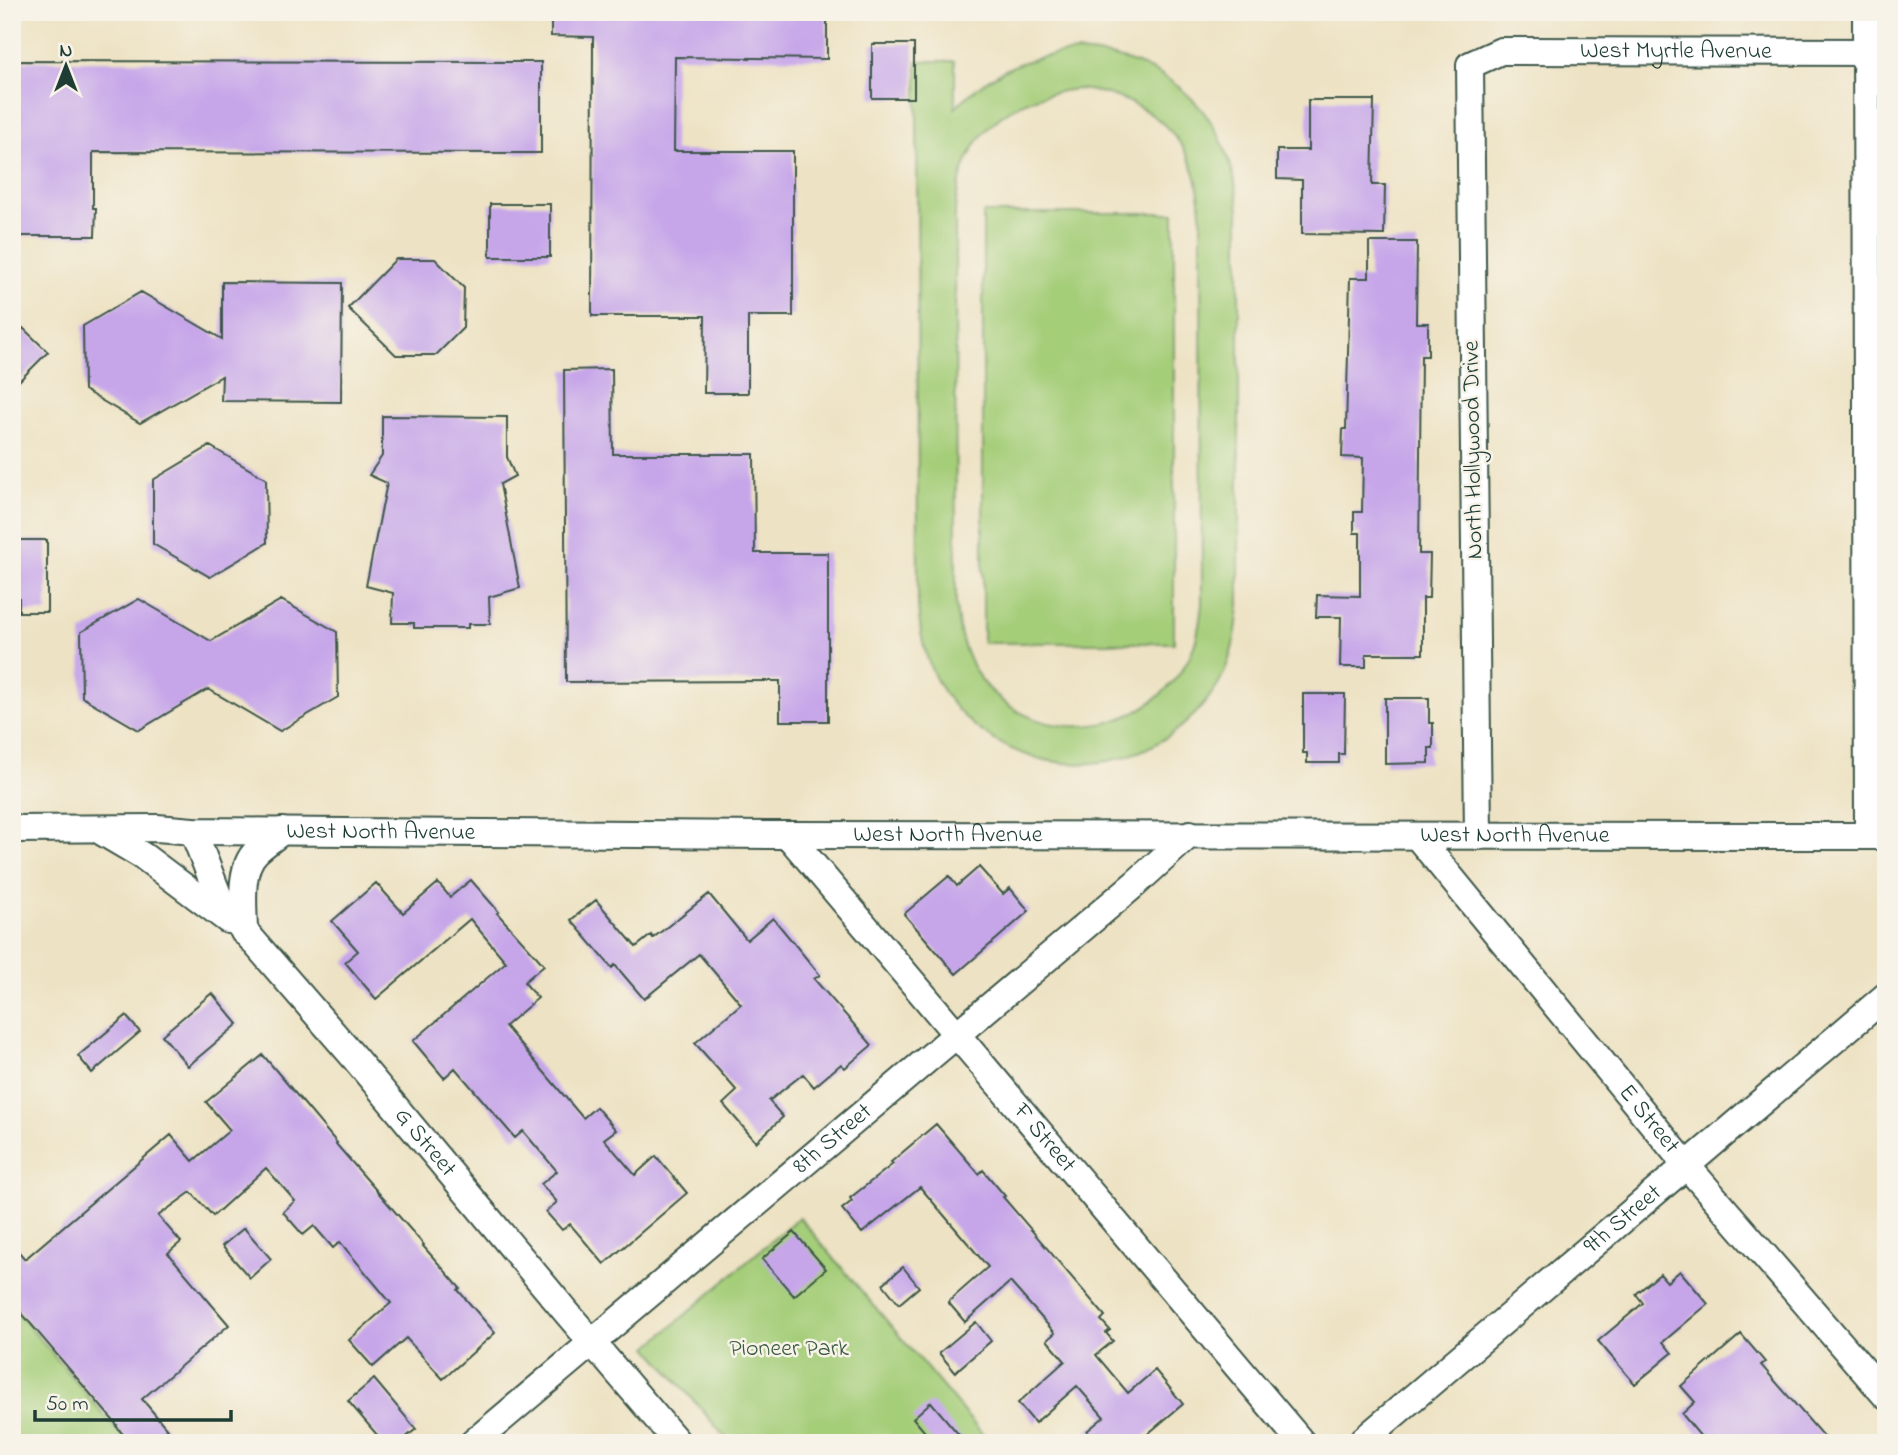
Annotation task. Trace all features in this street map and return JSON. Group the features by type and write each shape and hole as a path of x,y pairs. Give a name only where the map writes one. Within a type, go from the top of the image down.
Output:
{"street":[{"path":"1866,12 1876,52 1877,836"},
{"name":"West Myrtle Avenue","path":"1470,65 1501,51 1876,52"},
{"name":"North Hollywood Drive","path":"1470,65 1478,836"},
{"name":"West North Avenue","path":"12,829 157,828 193,831 788,835 1877,836"},
{"path":"97,829 143,856 244,932"},
{"name":"G Street","path":"193,831 222,905 352,1055 678,1443"},
{"path":"244,932 243,887 248,864 254,854 282,831"},
{"name":"8th Street","path":"473,1443 1125,892 1190,834"},
{"name":"F Street","path":"788,835 1302,1443"},
{"name":"E Street","path":"1417,836 1688,1166 1886,1396"},
{"name":"9th Street","path":"1360,1443 1886,996"}],"green space":[{"path":"1078,52 1112,57 1143,66 1169,80 1192,99 1210,121 1224,148 1234,178 1239,212 1239,605 1230,657 1217,686 1196,714 1170,735 1141,751 1110,760 1078,764 1046,760 1014,750 984,733 965,718 949,700 931,668 922,637 918,604 917,61 955,61 955,108 983,84 1011,67 1059,54","holes":["1078,89 1098,92 1134,104 1164,125 1177,139 1195,174 1201,212 1202,605 1194,646 1178,676 1156,699 1129,715 1099,724 1068,726 1037,720 1009,706 977,674 967,656 961,636 956,604 955,211 966,162 991,125 1009,111 1052,93"]},
{"path":"983,213 1174,213 1174,643 983,643"},
{"name":"Pioneer Park","path":"799,1217 990,1443 730,1443 648,1347"},
{"path":"12,1306 128,1443 12,1443"}],"building":[{"path":"551,12 827,12 827,59 675,57 674,151 793,151 793,316 748,316 748,393 704,393 705,316 592,316 593,37 551,36"},
{"path":"872,44 914,44 914,98 872,98"},
{"path":"12,61 541,62 541,153 93,152 95,236 12,236"},
{"path":"1308,100 1374,100 1372,185 1385,185 1384,235 1302,234 1302,180 1277,179 1277,150 1308,150"},
{"path":"490,204 550,204 550,257 490,257"},
{"path":"1369,242 1417,242 1416,323 1428,323 1428,356 1421,356 1419,554 1430,554 1429,598 1423,598 1423,654 1366,654 1366,667 1340,667 1341,617 1316,617 1317,595 1360,596 1360,533 1354,533 1354,512 1362,512 1363,458 1342,457 1343,429 1346,429 1350,278 1369,278"},
{"path":"396,259 435,259 464,288 463,328 436,355 396,355 348,308"},
{"path":"222,282 342,283 341,402 221,401 222,376 140,423 84,390 83,326 141,292 222,339"},
{"path":"23,328 48,352 12,388 12,339"},
{"path":"612,369 613,454 754,454 755,553 828,553 828,721 780,721 780,681 566,682 564,370"},
{"path":"382,416 507,417 507,457 515,476 500,484 520,588 489,597 490,624 468,624 468,628 414,628 414,623 392,623 393,593 366,586 387,483 369,475 382,456"},
{"path":"210,446 266,479 267,543 210,577 153,544 153,480"},
{"path":"12,540 47,540 47,612 19,612 19,598 12,598"},
{"path":"139,599 211,641 281,600 337,632 338,697 280,731 208,689 139,730 82,697 81,632"},
{"path":"1303,694 1345,694 1344,754 1339,754 1339,763 1307,763 1307,753 1303,753"},
{"path":"1385,698 1429,698 1433,748 1429,748 1429,763 1385,764"},
{"path":"979,867 1003,894 1010,888 1029,911 956,974 904,914 949,876 957,886"},
{"path":"471,880 544,965 524,982 538,998 505,1026 583,1118 596,1107 616,1130 604,1139 635,1175 656,1156 687,1193 604,1264 570,1224 562,1230 546,1212 557,1202 541,1184 557,1171 523,1131 515,1138 455,1068 444,1078 413,1041 506,962 470,919 376,999 345,962 358,951 332,921 376,883 403,913 438,883 450,897"},
{"path":"709,894 747,940 773,918 820,975 814,979 872,1045 845,1068 841,1064 814,1087 803,1074 769,1101 783,1117 756,1142 723,1104 737,1091 695,1043 741,1004 699,954 644,999 615,965 612,968 571,920 596,900 636,947 651,935 653,938"},
{"path":"212,993 238,1024 188,1066 162,1035"},
{"path":"126,1016 140,1032 92,1073 78,1056"},
{"path":"263,1055 495,1333 443,1379 406,1338 373,1367 349,1340 391,1303 340,1242 333,1248 314,1226 303,1235 283,1212 295,1201 266,1168 213,1216 191,1192 158,1216 181,1242 168,1253 229,1325 142,1399 179,1443 130,1443 12,1302 12,1244 25,1259 171,1135 193,1161 230,1130 206,1102"},
{"path":"936,1124 979,1174 983,1170 1105,1316 1101,1320 1110,1330 1106,1333 1113,1341 1096,1355 1128,1393 1155,1370 1183,1404 1137,1443 1097,1443 1087,1431 1104,1417 1077,1386 1035,1423 1018,1403 1065,1361 1047,1340 1055,1333 1010,1282 965,1322 948,1302 988,1267 920,1187 862,1233 842,1209 852,1201 850,1198 893,1164 891,1162"},
{"path":"244,1228 271,1259 250,1278 222,1246"},
{"path":"794,1232 826,1269 794,1296 762,1259"},
{"path":"903,1267 919,1287 899,1304 883,1284"},
{"path":"1680,1271 1708,1304 1663,1342 1672,1353 1635,1384 1598,1341 1643,1303 1636,1294 1660,1274 1667,1282"},
{"path":"976,1322 991,1341 955,1372 939,1353"},
{"path":"1741,1334 1765,1362 1761,1365 1829,1443 1706,1443 1682,1414 1695,1402 1681,1386"},
{"path":"374,1379 416,1429 399,1443 384,1443 348,1401"},
{"path":"931,1402 966,1443 934,1443 913,1418"}]}
